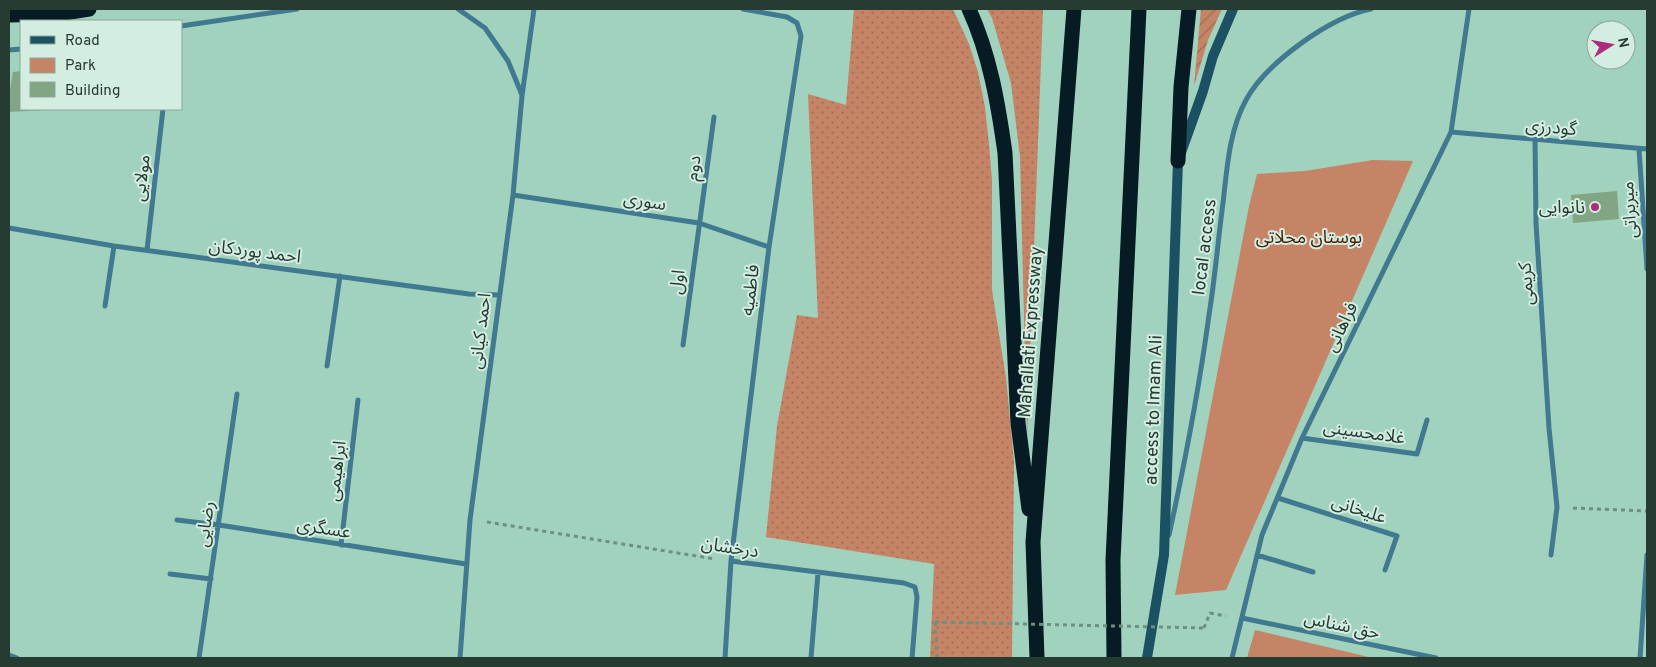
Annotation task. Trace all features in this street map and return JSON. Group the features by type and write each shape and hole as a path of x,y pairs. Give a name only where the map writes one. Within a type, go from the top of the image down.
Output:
{"highway":[{"path":"9,15 58,14 89,9"},
{"path":"969,9 978,28 989,63 999,110 1005,153 1018,423 1033,542"},
{"name":"Mahallati Expressway","path":"1037,658 1033,542 1074,9"},
{"path":"1114,658 1113,560 1139,9"},
{"path":"1178,161 1181,87 1189,9"}],"main road":[{"name":"access to Imam Ali","path":"1147,658 1164,555 1178,161 1203,91 1213,56 1233,9"}],"street":[{"path":"182,26 297,9"},
{"path":"458,9 485,28 508,61 522,96"},
{"name":"احمد کیانی","path":"460,658 470,520 534,9"},
{"name":"فاطمیه","path":"725,658 731,561 770,247 801,36 796,23 787,17 742,9"},
{"name":"local access","path":"1164,555 1192,429 1209,316 1229,157 1236,124 1245,102 1254,87 1282,58 1337,22 1362,10 1371,9"},
{"name":"فراهانی","path":"1232,658 1262,535 1302,438 1451,132 1469,9"},
{"name":"مولایی","path":"146,250 163,110"},
{"name":"دوم","path":"699,223 714,117"},
{"name":"گودرزی","path":"1451,132 1647,149"},
{"name":"کریمی","path":"1535,138 1536,224 1548,428 1557,507"},
{"name":"میربراتی","path":"1639,149 1647,269"},
{"name":"سوری","path":"512,195 699,223 770,247"},
{"name":"اول","path":"683,345 699,223"},
{"name":"احمد پوردکان","path":"9,228 114,246 468,294 499,295"},
{"path":"105,306 114,246"},
{"path":"328,366 340,276"},
{"name":"رضایی","path":"199,658 237,394"},
{"name":"ابراهیمی","path":"341,545 358,400"},
{"name":"غلامحسینی","path":"1302,438 1417,454 1427,420"},
{"name":"علیخانی","path":"1278,498 1398,536 1385,570"},
{"path":"1551,555 1557,507"},
{"name":"عسگری","path":"177,520 466,564"},
{"path":"1257,555 1313,572"},
{"path":"1640,658 1647,556"},
{"name":"درخشان","path":"731,561 818,574 904,583 915,587 917,597 912,658"},
{"path":"170,574 211,580"},
{"path":"811,658 818,574"},
{"name":"حق شناس","path":"1242,618 1436,658"},
{"path":"9,655 17,658"}],"path":[{"path":"1557,507 1647,511"},
{"name":"درخشان","path":"470,520 731,561"},
{"path":"937,658 935,622 1204,628 1210,613"}],"green space":[{"path":"854,9 953,9 969,44 978,72 985,107 992,180 992,290 1006,378 1014,462 1012,658 930,658 934,564 766,537 777,426 797,315 818,318 808,94 846,105"},
{"path":"987,9 1043,9 1027,436 1020,157 1011,83 992,18"},
{"path":"1201,9 1222,9 1208,40 1194,86"},
{"name":"بوستان محلاتی","path":"1373,160 1413,161 1226,590 1175,595 1249,206 1257,174 1305,171"},
{"path":"1255,630 1373,658 1247,658"}],"building":[{"path":"20,71 20,110 45,110 9,112 9,96 13,72"},
{"name":"نانوایی","path":"1617,191 1619,219 1573,223 1571,195"}],"place":[{"name":"نانوایی","path":"1595,207"}]}
